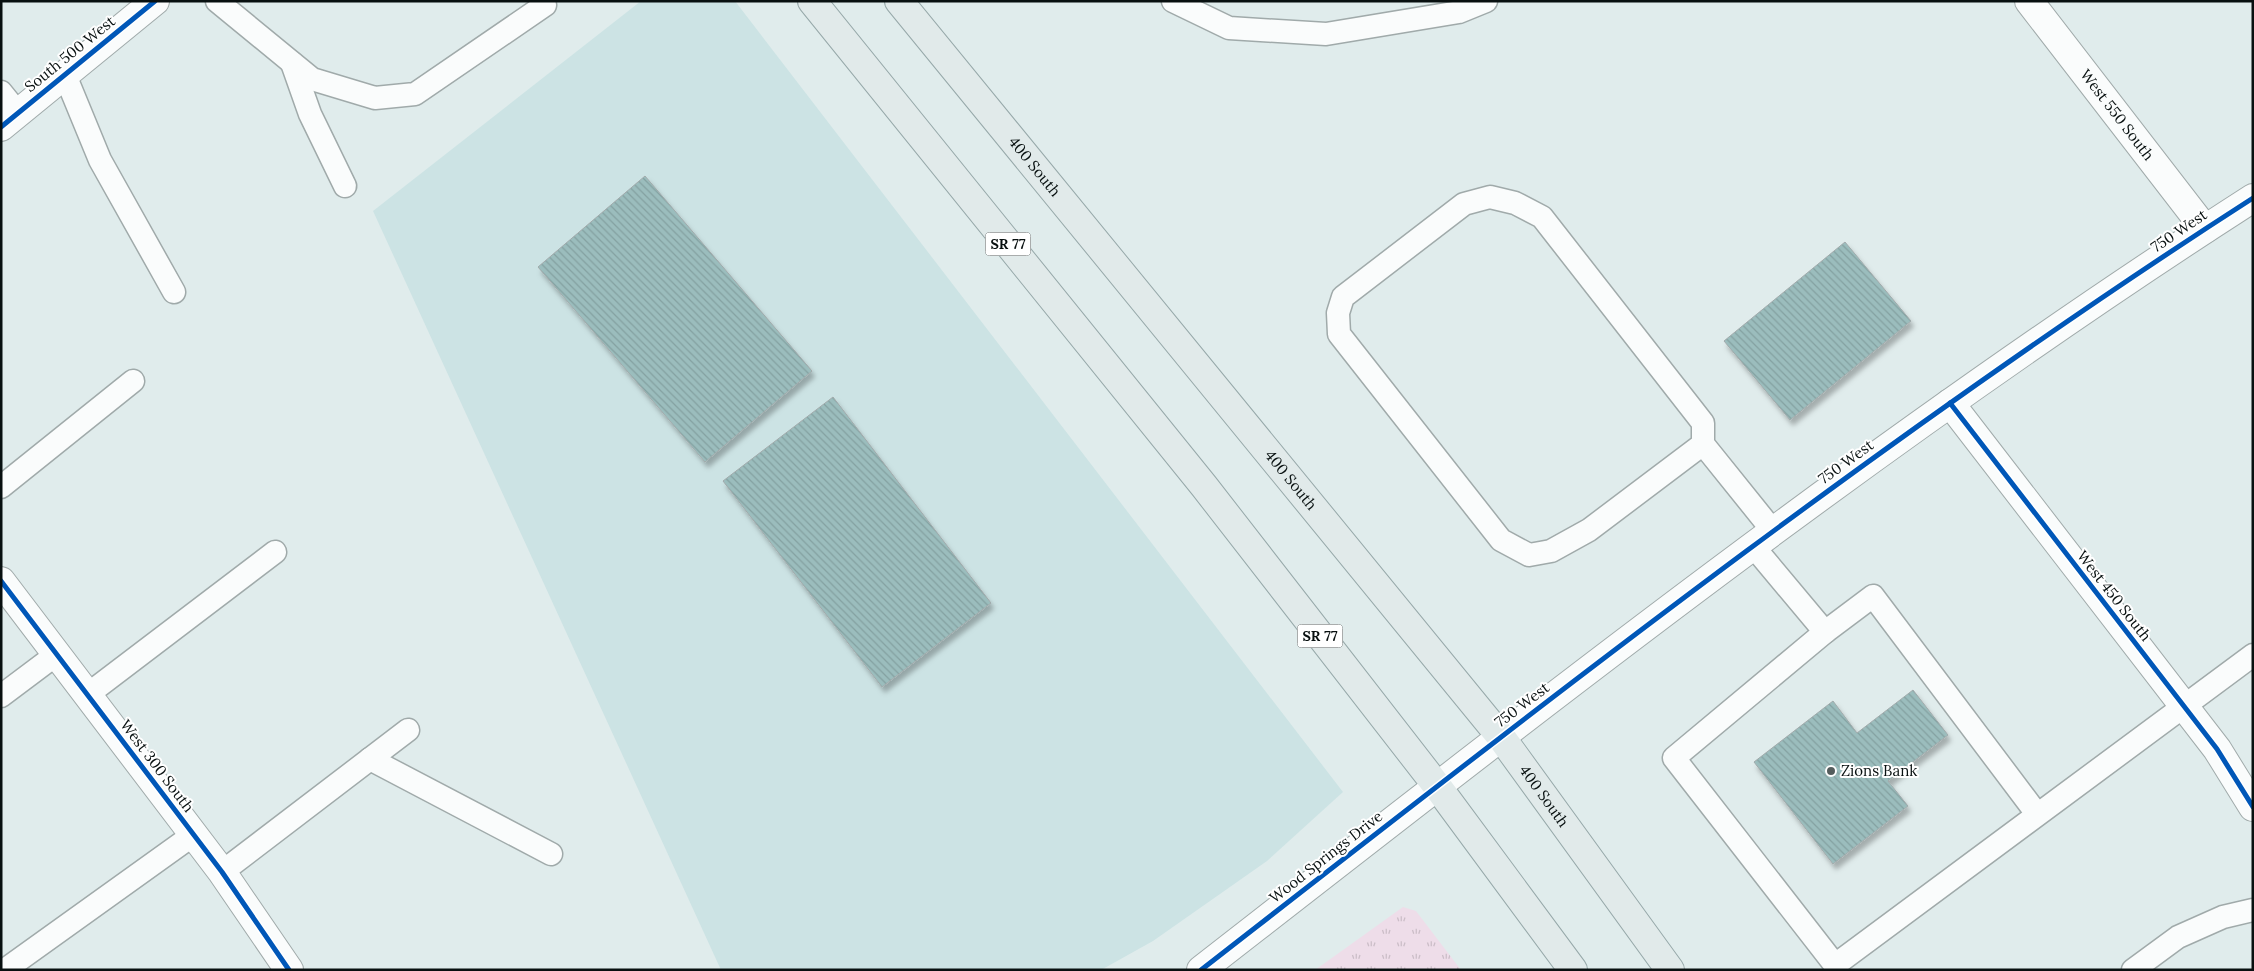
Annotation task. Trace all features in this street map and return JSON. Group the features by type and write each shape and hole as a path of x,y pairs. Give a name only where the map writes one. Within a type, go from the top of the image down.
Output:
{"main road":[{"name":"SR 77","path":"812,1 1204,486 1437,786 1573,970"},
{"name":"400 South","path":"899,1 1501,737 1670,970"}],"street":[{"name":"South 500 West","path":"10,120 155,1"},
{"name":"West 550 South","path":"2029,1 2204,229"},
{"name":"750 West","path":"1467,764 1763,539 1950,403 2204,229 2253,198"},
{"name":"West 450 South","path":"1950,403 2217,749 2253,807"},
{"name":"West 300 South","path":"1,581 222,872 289,970"},
{"name":"Wood Springs Drive","path":"1201,970 1467,764"}],"lane":[{"path":"217,1 312,79 375,98 415,94 545,5"},
{"path":"1173,1 1229,28 1326,34 1459,12 1486,1"},
{"path":"292,63 310,114 345,186"},
{"path":"65,75 100,160 174,292"},
{"path":"1,92 10,120"},
{"path":"1703,444 1589,530 1551,551 1529,555 1501,540 1339,334 1338,313 1343,297 1464,204 1490,197 1516,203 1542,217 1703,423 1703,444 1825,632"},
{"path":"1,487 133,381"},
{"path":"87,695 275,552"},
{"path":"2037,814 1873,596 1825,632 1674,758 1835,965 2037,814 2182,705 2253,655"},
{"path":"1,696 57,654"},
{"path":"222,872 408,730"},
{"path":"370,759 551,854"},
{"path":"9,967 193,835"},
{"path":"2133,970 2178,937 2223,917 2253,910"}],"shaded area":[{"path":"641,1 735,1 1343,792 1267,861 1153,941 1101,970 721,970 373,211"}],"green space":[{"path":"1403,907 1416,911 1461,970 1315,970"}],"building":[{"path":"645,176 812,371 705,462 538,267"},
{"path":"1845,242 1911,321 1790,420 1724,341"},
{"path":"833,397 991,603 882,687 723,481"},
{"name":"Zions Bank","path":"1913,690 1948,735 1888,781 1908,806 1833,864 1754,762 1833,701 1857,733"}],"cycle path":[{"path":"1,127 155,1"},
{"path":"1201,970 1588,670 1850,475 1982,380 2253,198"},
{"path":"1950,403 2217,749 2253,807"},
{"path":"1,581 222,872 289,970"}],"place":[{"name":"Zions Bank","path":"1831,771"}]}
